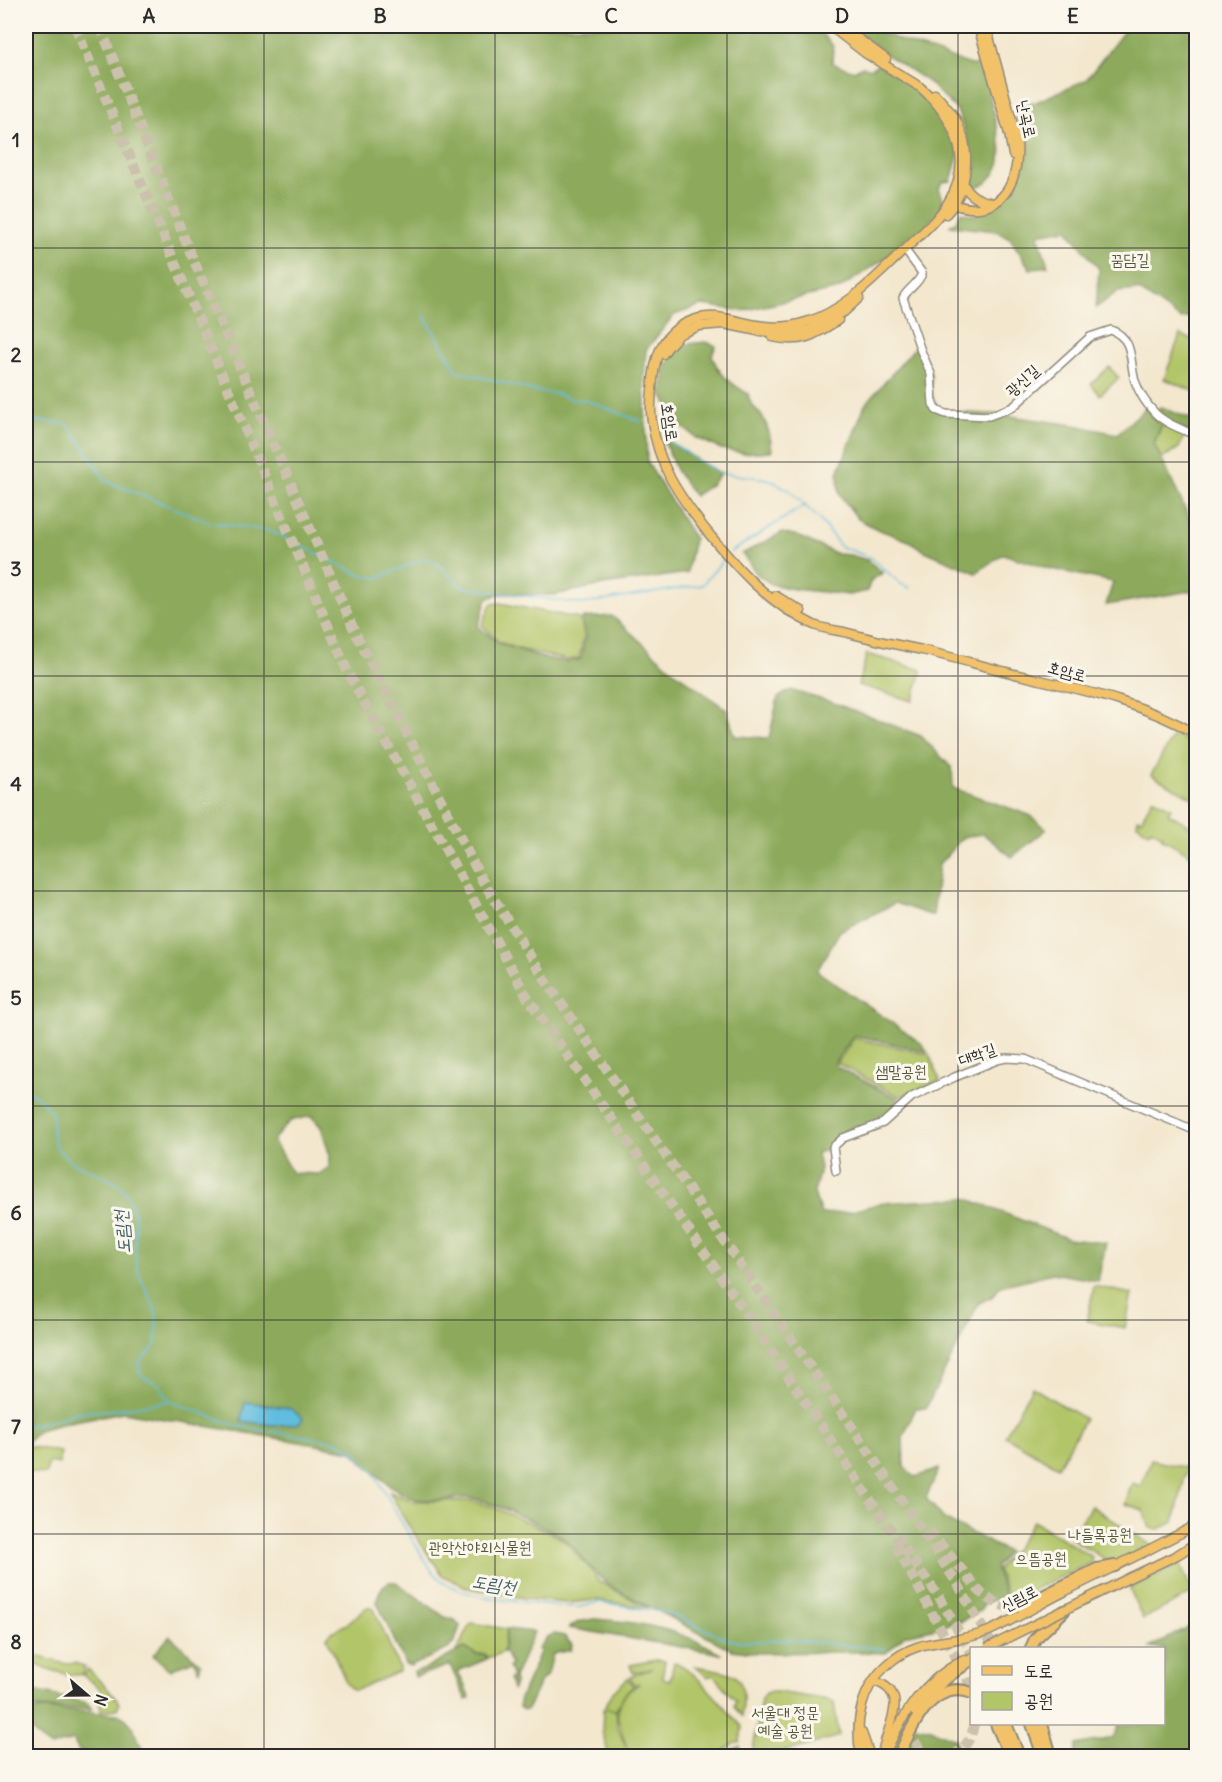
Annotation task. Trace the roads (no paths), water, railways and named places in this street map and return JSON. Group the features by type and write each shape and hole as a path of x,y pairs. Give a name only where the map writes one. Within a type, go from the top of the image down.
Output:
{"highway":[{"path":"1097,1569 1100,1564 1099,1557"},
{"path":"1021,1608 1097,1569 1120,1564"},
{"path":"1031,1647 1035,1639 1065,1610"},
{"path":"911,1711 937,1685 970,1660"},
{"path":"899,1756 916,1721 933,1700 954,1689 970,1693"},
{"path":"996,1725 1010,1756"},
{"path":"1006,1725 1019,1756"},
{"path":"1032,1725 1042,1756"},
{"path":"1042,1725 1051,1756"}],"main road":[{"name":"호암로","path":"830,26 865,53 920,87 948,119 959,143 960,153 953,201 906,252 840,308 808,330 791,326 759,326 726,317 699,318 685,323 675,331 658,352 654,366 651,419 665,471 685,503 741,573 785,608 817,626 947,656 1119,701 1162,716 1197,732"},
{"path":"840,26 931,89 954,117 966,155 963,183 953,201 974,205 990,202"},
{"name":"난곡로","path":"978,26 1014,158 1009,181 1000,194 990,202"},
{"name":"난곡로","path":"953,201 980,208 991,204 1008,191 1015,175 1018,157 1014,128 986,26"},
{"path":"963,183 973,196 990,202"},
{"path":"906,252 840,318 808,330 779,339 758,331 724,324 699,326 680,334 668,347 658,368 656,426 669,470 689,502 744,569 767,590 818,622 1108,695 1162,714 1197,732"},
{"name":"신림로","path":"858,1718 864,1698 873,1681 892,1660 912,1647 988,1631 1197,1525"},
{"name":"신림로","path":"989,1647 1197,1543"},
{"path":"1154,1547 1151,1553 1153,1561 1170,1558"},
{"path":"1120,1564 1131,1564 1134,1569 1129,1578"},
{"path":"873,1681 881,1683 888,1690 895,1706 894,1715 882,1745 883,1756"},
{"path":"883,1756 911,1711"},
{"path":"858,1718 861,1756"},
{"path":"858,1718 870,1756"}],"street":[{"name":"광신길","path":"906,252 922,273 920,279 905,292 903,298 931,374 931,394 936,410 945,414 989,416 1013,407 1090,337 1111,330 1122,335 1129,346 1135,381 1157,415 1197,436"},
{"name":"대학길","path":"1006,1058 1025,1059 1197,1133 1024,1063 1006,1061 968,1075 913,1101 885,1125 844,1140 836,1148 837,1171 833,1147 843,1138 883,1123 912,1097 955,1077 1006,1058"}],"water":[{"path":"245,1402 289,1408 303,1418 300,1423 285,1425 241,1421"}],"waterway":[{"path":"424,315 457,371 540,392 557,394 573,400 586,400 642,422"},
{"path":"26,420 68,424 106,481 209,522 271,531 361,575 377,578 427,558 440,566 462,587 582,604 702,585 725,558"},
{"path":"658,433 696,460 721,473 768,479 789,490 820,520 841,547 870,557 901,584 910,588"},
{"path":"731,552 805,505"},
{"name":"도림천","path":"26,1090 35,1095 52,1112 54,1141 61,1154 81,1167 115,1183 124,1190 130,1200 135,1218 137,1268 156,1313 157,1324 156,1343 142,1360 139,1368 143,1377 160,1386 169,1400"},
{"name":"도림천","path":"26,1426 78,1412 112,1410 170,1401 237,1426 334,1441 353,1450 373,1471 432,1571 444,1583 465,1592 487,1598 554,1606 579,1607 599,1602 668,1613 739,1642 790,1640 886,1649"}],"tunnel":[{"path":"75,26 348,673 527,997 939,1597 970,1651"},
{"path":"100,26 187,245 355,632 482,880 548,984 959,1586 993,1647"},
{"path":"929,1530 981,1593 1004,1606 1021,1607"},
{"path":"896,1546 970,1688"},
{"path":"915,1712 912,1724 913,1737 919,1748 930,1756"},
{"path":"952,1756 967,1743 974,1725"}],"park label":[{"name":"꿈담길","path":"1130,259"},
{"name":"샘말공원","path":"901,1071"},
{"name":"나들목공원","path":"1100,1534"},
{"name":"관악산야외식물원","path":"480,1547"},
{"name":"으뜸공원","path":"1041,1558"},
{"name":"서울대 정문 예술 공원","path":"785,1721"}]}
